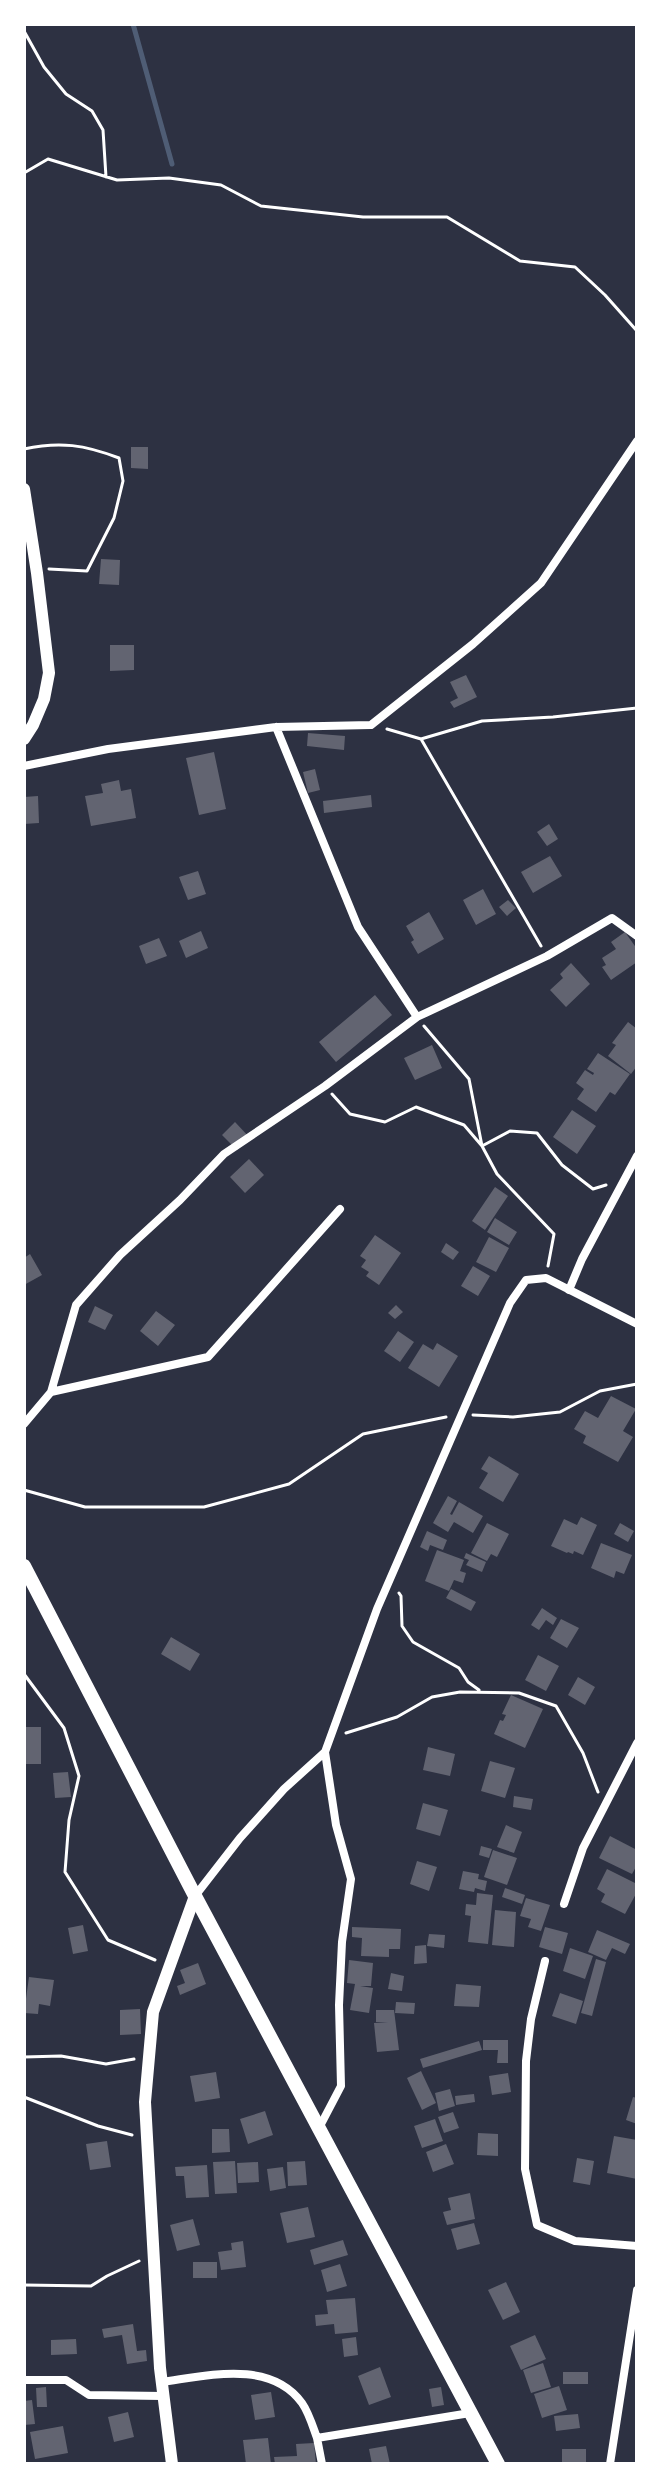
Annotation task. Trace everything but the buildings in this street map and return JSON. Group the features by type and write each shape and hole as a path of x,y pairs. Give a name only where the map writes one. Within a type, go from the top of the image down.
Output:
{"main road":[{"path":"24,1566 195,1896 498,2464"}],"street":[{"path":"24,766 108,749 276,727 371,725 473,644 541,583 637,441"},
{"path":"24,489 49,673 44,699 24,739"},
{"path":"276,727 358,927 417,1017"},
{"path":"24,1424 51,1392 76,1305 224,1154 325,1086 417,1017 547,956 612,918 637,936"},
{"path":"569,1290 582,1259 637,1156"},
{"path":"51,1392 208,1357 340,1209"},
{"path":"319,2128 341,2086 339,2005 342,1942 351,1879 336,1825 325,1752 389,1581 510,1303 526,1280 546,1278 637,1324"},
{"path":"564,1904 583,1848 637,1743"},
{"path":"172,2464 162,2389 145,2102 153,2012 195,1896 284,1789 325,1752"},
{"path":"545,1961 531,2019 526,2061 525,2169 537,2225 575,2241 637,2246"},
{"path":"610,2464 637,2290"},
{"path":"629,2337 637,2330"},
{"path":"24,2380 66,2380 89,2395 162,2389 226,2373 259,2376 284,2386 303,2404 317,2438 322,2464"},
{"path":"317,2438 470,2413"}],"path":[{"path":"24,31 44,67 66,94 92,111 103,130 106,177"},
{"path":"24,173 48,159 117,180 169,178 221,185 261,206 363,217 447,217 520,261 575,267 637,331"},
{"path":"24,449 45,445 80,445 119,458 123,481 114,518 87,571 37,569"},
{"path":"371,725 421,739 482,721 637,708"},
{"path":"421,739 547,956"},
{"path":"417,1017 469,1079 482,1146"},
{"path":"325,1086 350,1114 385,1122 416,1107 464,1125 482,1146 497,1174 554,1234 546,1278"},
{"path":"482,1146 510,1131 537,1133 562,1165 593,1189 625,1180"},
{"path":"24,1490 85,1507 204,1507 289,1484 363,1434 462,1414 513,1417 560,1412 600,1391 637,1384"},
{"path":"389,1581 401,1596 402,1626 413,1642 459,1668 468,1682 481,1692"},
{"path":"24,1674 64,1728 79,1776 69,1820 65,1872 108,1940 169,1967"},
{"path":"330,1738 397,1717 432,1697 460,1692 519,1693 556,1706 583,1753 604,1806"},
{"path":"24,2057 61,2056 106,2064 149,2056"},
{"path":"24,2097 98,2126 147,2139"},
{"path":"24,2285 91,2286 154,2255"}],"waterway":[{"path":"133,24 172,164"}]}
